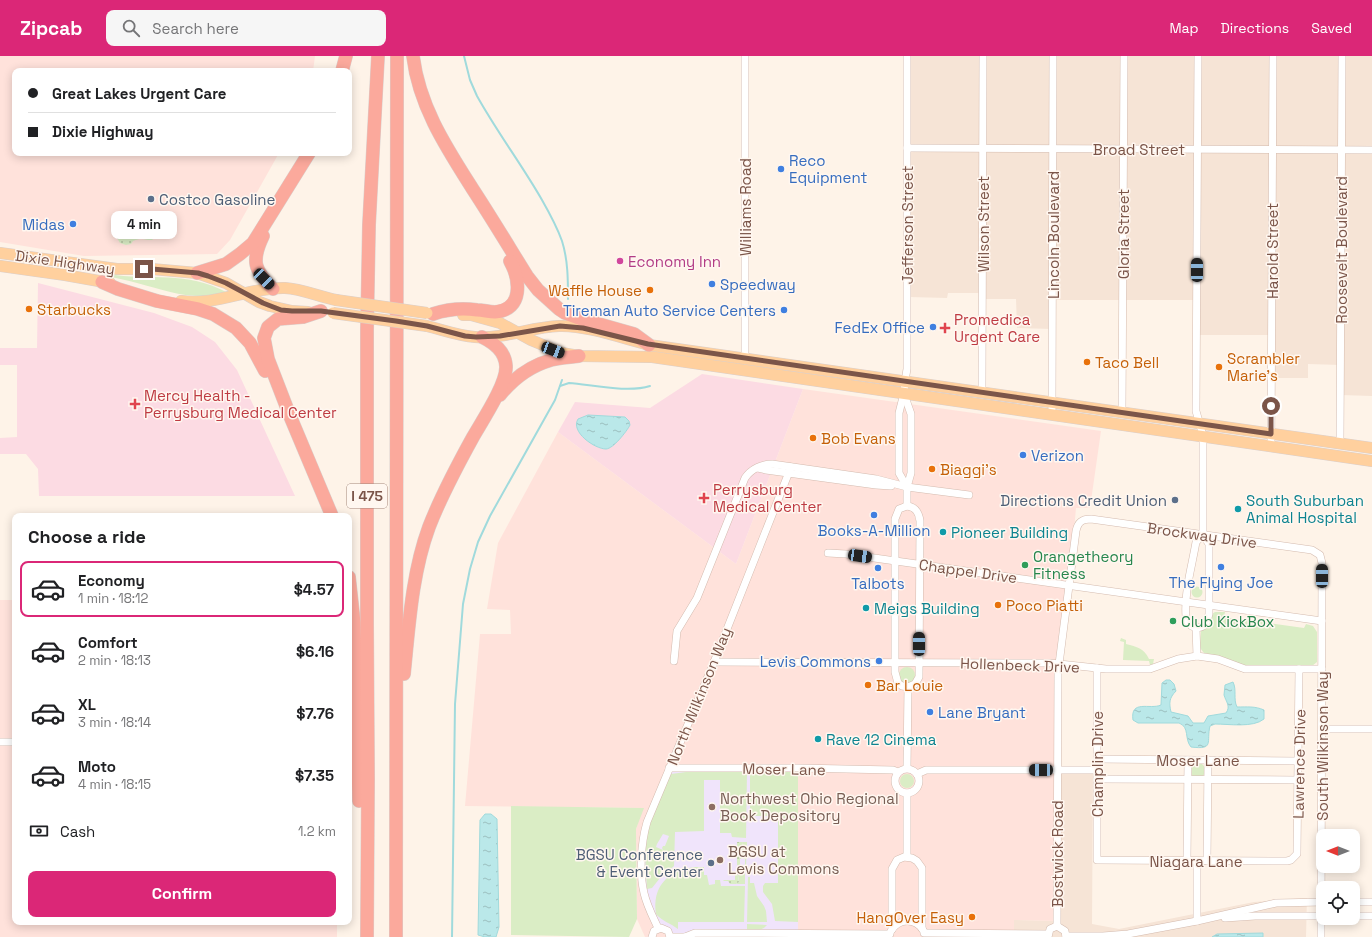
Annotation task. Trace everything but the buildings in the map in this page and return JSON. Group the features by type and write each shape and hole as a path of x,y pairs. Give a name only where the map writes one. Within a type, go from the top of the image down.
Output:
{"highway":[{"path":"343,68 345,56"},
{"path":"367,330 366,167 369,56"},
{"name":"I 475","path":"365,937 368,778 367,330 369,225 378,56"},
{"name":"I 475","path":"396,937 397,56"},
{"path":"413,56 422,95 437,130 454,167 511,262 516,272 518,290 516,298 510,306 495,312 464,308 430,313"},
{"path":"437,130 527,276 538,290 565,313 582,320 634,334 648,344"},
{"path":"198,273 226,264 253,243 307,156"},
{"path":"274,289 257,270 256,258 258,246 286,190"},
{"path":"102,282 118,289 156,301 209,313 236,328 250,343 290,416"},
{"path":"327,312 304,317 278,319 268,327 264,338 268,359 331,513"},
{"path":"482,337 494,343 500,350 506,366 500,387 492,406"},
{"path":"396,785 408,633 417,572 429,527 448,484 473,437 492,406 510,383 540,364 552,360 579,356"},
{"path":"352,605 354,623 365,937"}],"main road":[{"name":"Dixie Highway","path":"0,253 117,269 152,269 198,273 226,283 259,302 281,310 327,312 427,326 465,336 482,337 519,333 560,326 583,328 648,344 1372,448"},
{"path":"0,259 67,268 86,265"},
{"name":"Dixie Highway","path":"0,266 65,275 135,288 163,298 187,302 205,301 274,289 297,290 336,300 430,313 470,315 500,323 562,353 579,356 652,357 1372,461"}],"street":[{"name":"Williams Road","path":"745,56 745,358"},
{"name":"Jefferson Street","path":"904,394 904,381 907,369 907,56"},
{"name":"Wilson Street","path":"982,392 983,56"},
{"name":"Lincoln Boulevard","path":"1052,414 1053,56"},
{"name":"Gloria Street","path":"1122,412 1124,56"},
{"path":"1198,56 1196,411 1203,436 1203,535 1209,544 1209,614 1206,622 1202,626 1196,628 1190,626 1187,621 1186,603 1196,542 1203,535"},
{"name":"Harold Street","path":"1271,446 1273,56"},
{"name":"Roosevelt Boulevard","path":"1340,444 1342,56"},
{"name":"Broad Street","path":"907,148 1372,150"},
{"path":"904,394 899,413 899,473 907,486"},
{"path":"904,394 911,414 911,473 907,486 907,506"},
{"path":"674,660 677,631 697,598 745,478 752,470 768,464 790,470 876,479 907,486 969,495"},
{"name":"North Wilkinson Way","path":"670,937 667,930 658,928 647,904 642,885 642,844 647,822 714,662 790,470"},
{"path":"907,506 915,509 919,516 920,564 919,677 918,681 912,686 908,687 902,686 896,678 894,662 894,519 899,510 907,506"},
{"name":"Brockway Drive","path":"1082,520 1092,519 1312,550 1320,555"},
{"name":"Bostwick Road","path":"1057,926 1059,664 1076,531 1082,520"},
{"name":"Chappel Drive","path":"828,553 920,564 1322,622"},
{"name":"South Wilkinson Way","path":"1320,555 1322,563 1322,881"},
{"path":"1196,628 1197,656"},
{"name":"Hollenbeck Drive","path":"714,662 1059,664 1097,668 1150,669 1178,659 1197,656 1218,659 1245,669 1322,669"},
{"name":"Champlin Drive","path":"1097,668 1097,860"},
{"name":"Lawrence Drive","path":"1295,858 1298,850 1300,669"},
{"path":"907,768 908,687"},
{"path":"1322,729 1372,729"},
{"path":"0,742 12,742"},
{"name":"Moser Lane","path":"1097,759 1299,760"},
{"path":"1187,861 1188,760"},
{"path":"1207,861 1208,760"},
{"name":"Moser Lane","path":"669,768 798,768 893,770 898,772"},
{"path":"907,768 917,774 918,780 914,790 907,793 899,790 895,784 895,779 898,772 907,768"},
{"path":"917,774 926,770 1097,770"},
{"name":"Moser Lane","path":"1097,779 1298,780"},
{"path":"907,793 907,857"},
{"path":"891,933 892,869 897,860 907,857 916,860 922,868 923,933"},
{"name":"Niagara Lane","path":"1097,860 1287,861 1295,858"},
{"path":"1197,861 1197,920"},
{"path":"923,933 1048,936 1052,928 1057,926 1063,928 1066,936 1103,936 1128,934 1276,903 1316,902"},
{"path":"1360,902 1372,902"},
{"path":"1197,920 1255,916 1316,916"},
{"path":"1360,916 1372,916"},
{"path":"891,933 898,924 905,921 916,923 923,933"},
{"name":"South Wilkinson Way","path":"1321,937 1322,925"},
{"path":"652,937 654,931 658,928"},
{"path":"670,937 685,937 695,933 891,933"}],"shaded area":[{"path":"0,56 315,56 313,68 12,68 12,156 277,156 230,240 217,254 84,256 0,242"},
{"path":"907,56 1372,56 1372,396 1341,395 1341,365 1308,364 1308,378 1272,378 1271,335 1197,335 1197,300 1053,300 1052,329 1017,328 1016,299 982,299 981,293 948,293 947,298 909,297"},
{"name":"Mercy Health - Perrysburg Medical Center","path":"38,283 154,313 192,327 215,342 237,370 295,496 39,496 38,469 26,454 0,454 0,438 17,437 17,365 0,365 0,348 37,348"},
{"name":"Perrysburg Medical Center","path":"702,374 803,389 736,564 558,432 575,402 650,408"},
{"name":"Levis Commons","path":"803,389 1101,431 1090,508 1076,508 1069,586 1058,672 1057,921 1014,920 1014,937 645,937 637,919 636,829 643,808 465,806 480,634 511,634 510,610 487,609 498,543 558,432 736,564"},
{"path":"0,600 12,600 12,925 337,925 337,937 0,937"},
{"name":"BGSU at Levis Commons","path":"669,768 798,768 798,933 670,937 661,928 647,904 642,844"},
{"path":"1059,771 1093,771 1092,924 1119,929 1254,902 1307,898 1306,937 1014,937 1014,920 1057,921"}],"green space":[{"path":"121,231 129,236 138,232 148,233 153,239 139,239 126,245 120,243 117,238 118,233"},
{"path":"107,274 197,281 228,293 192,296 106,276"},
{"path":"1197,586 1201,588 1203,592 1201,596 1197,598 1193,596 1191,592 1193,588"},
{"path":"1215,612 1225,612 1224,617 1304,628 1306,624 1313,626 1317,632 1317,662 1312,666 1244,666 1223,657 1204,653 1200,648 1201,631 1212,614"},
{"path":"1121,638 1126,640 1126,644 1137,647 1145,652 1149,659 1154,659 1153,664 1150,665 1149,661 1123,660 1124,642 1120,641"},
{"path":"904,667 910,667 915,672 913,681 910,683 904,683 899,678 899,672"},
{"path":"1192,763 1201,763 1205,767 1205,773 1202,777 1190,775"},
{"path":"686,772 747,772 746,838 732,837 731,833 720,833 720,780 704,780 704,831 675,832 674,866 660,878 652,888 647,889 645,856 648,829 650,821 671,774","holes":["663,834 669,836 665,846 662,848 663,850 656,847"]},
{"path":"750,772 798,772 798,922 775,921 772,904 763,892 763,886 765,883 778,883 778,816 750,816"},
{"path":"904,774 910,774 914,778 914,784 910,788 904,788 900,784 900,778"},
{"path":"511,806 644,808 636,829 637,919 629,937 511,935"},
{"path":"737,842 743,842 741,850 742,858 740,859 741,866 737,865"},
{"path":"743,842 747,842 746,866 744,866 745,859 742,858 741,850"},
{"path":"694,867 704,867 704,875 707,875 709,885 715,884 715,880 720,880 721,886 745,886 744,922 678,922 678,929 656,914 656,896 663,882 676,872"},
{"path":"737,868 745,868 745,884 736,884 739,882"},
{"path":"737,872 739,882 736,884 730,884 728,881 723,880 735,880 735,875 737,875"},
{"path":"748,877 750,877 750,883 754,883 757,896 764,906 767,922 747,922"},
{"path":"747,924 767,925 760,930 747,930"}],"water":[{"path":"588,415 625,417 629,421 630,425 616,443 606,449 601,448 590,443 580,434 577,429 576,424 578,419"},
{"path":"1166,680 1170,680 1174,684 1176,691 1170,701 1171,712 1188,716 1193,723 1204,723 1208,716 1226,713 1228,706 1224,695 1225,685 1233,682 1237,707 1254,707 1264,710 1264,719 1254,724 1247,725 1215,724 1210,726 1207,746 1199,748 1191,747 1185,727 1179,723 1138,723 1133,720 1133,714 1138,707 1161,705 1162,683"},
{"path":"485,814 491,814 497,819 499,927 496,937 485,937 478,935 480,820"},
{"path":"1263,933 1263,937 1212,937 1217,934"}],"waterway":[{"path":"464,56 470,80 477,96 548,210 558,231 567,263 568,299"},
{"path":"452,937 455,704 463,604 470,569 478,542 490,516 555,400 562,380"},
{"path":"560,386 569,383 621,389 650,386"}],"place":[{"name":"Reco Equipment","path":"781,169"},
{"name":"Costco Gasoline","path":"151,199"},
{"name":"Midas","path":"73,224"},
{"name":"Economy Inn","path":"620,261"},
{"name":"Speedway","path":"712,284"},
{"name":"Waffle House","path":"650,290"},
{"name":"Starbucks","path":"29,309"},
{"name":"Tireman Auto Service Centers","path":"784,310"},
{"name":"FedEx Office","path":"933,327"},
{"name":"Promedica Urgent Care","path":"945,328"},
{"name":"Taco Bell","path":"1087,362"},
{"name":"Scrambler Marie's","path":"1219,367"},
{"name":"Mercy Health - Perrysburg Medical Center","path":"135,404"},
{"name":"Bob Evans","path":"813,438"},
{"name":"Verizon","path":"1023,455"},
{"name":"Biaggi's","path":"932,469"},
{"name":"Perrysburg Medical Center","path":"704,498"},
{"name":"Directions Credit Union","path":"1175,500"},
{"name":"South Suburban Animal Hospital","path":"1238,509"},
{"name":"Books-A-Million","path":"874,515"},
{"name":"Pioneer Building","path":"943,532"},
{"name":"Orangetheory Fitness","path":"1025,565"},
{"name":"The Flying Joe","path":"1221,567"},
{"name":"Talbots","path":"878,568"},
{"name":"Poco Piatti","path":"998,605"},
{"name":"Meigs Building","path":"866,608"},
{"name":"Club KickBox","path":"1173,621"},
{"name":"Levis Commons","path":"879,661"},
{"name":"Bar Louie","path":"868,685"},
{"name":"Lane Bryant","path":"930,712"},
{"name":"Rave 12 Cinema","path":"818,739"},
{"name":"Northwest Ohio Regional Book Depository","path":"712,807"},
{"name":"BGSU at Levis Commons","path":"720,860"},
{"name":"BGSU Conference & Event Center","path":"711,863"},
{"name":"HangOver Easy","path":"972,917"}],"route":[{"path":"144,269 198,273 226,283 259,302 281,310 306,312 321,311 427,326 465,336 476,337 500,336 546,327 560,326 583,328 648,344 1271,434 1271,406"}]}
